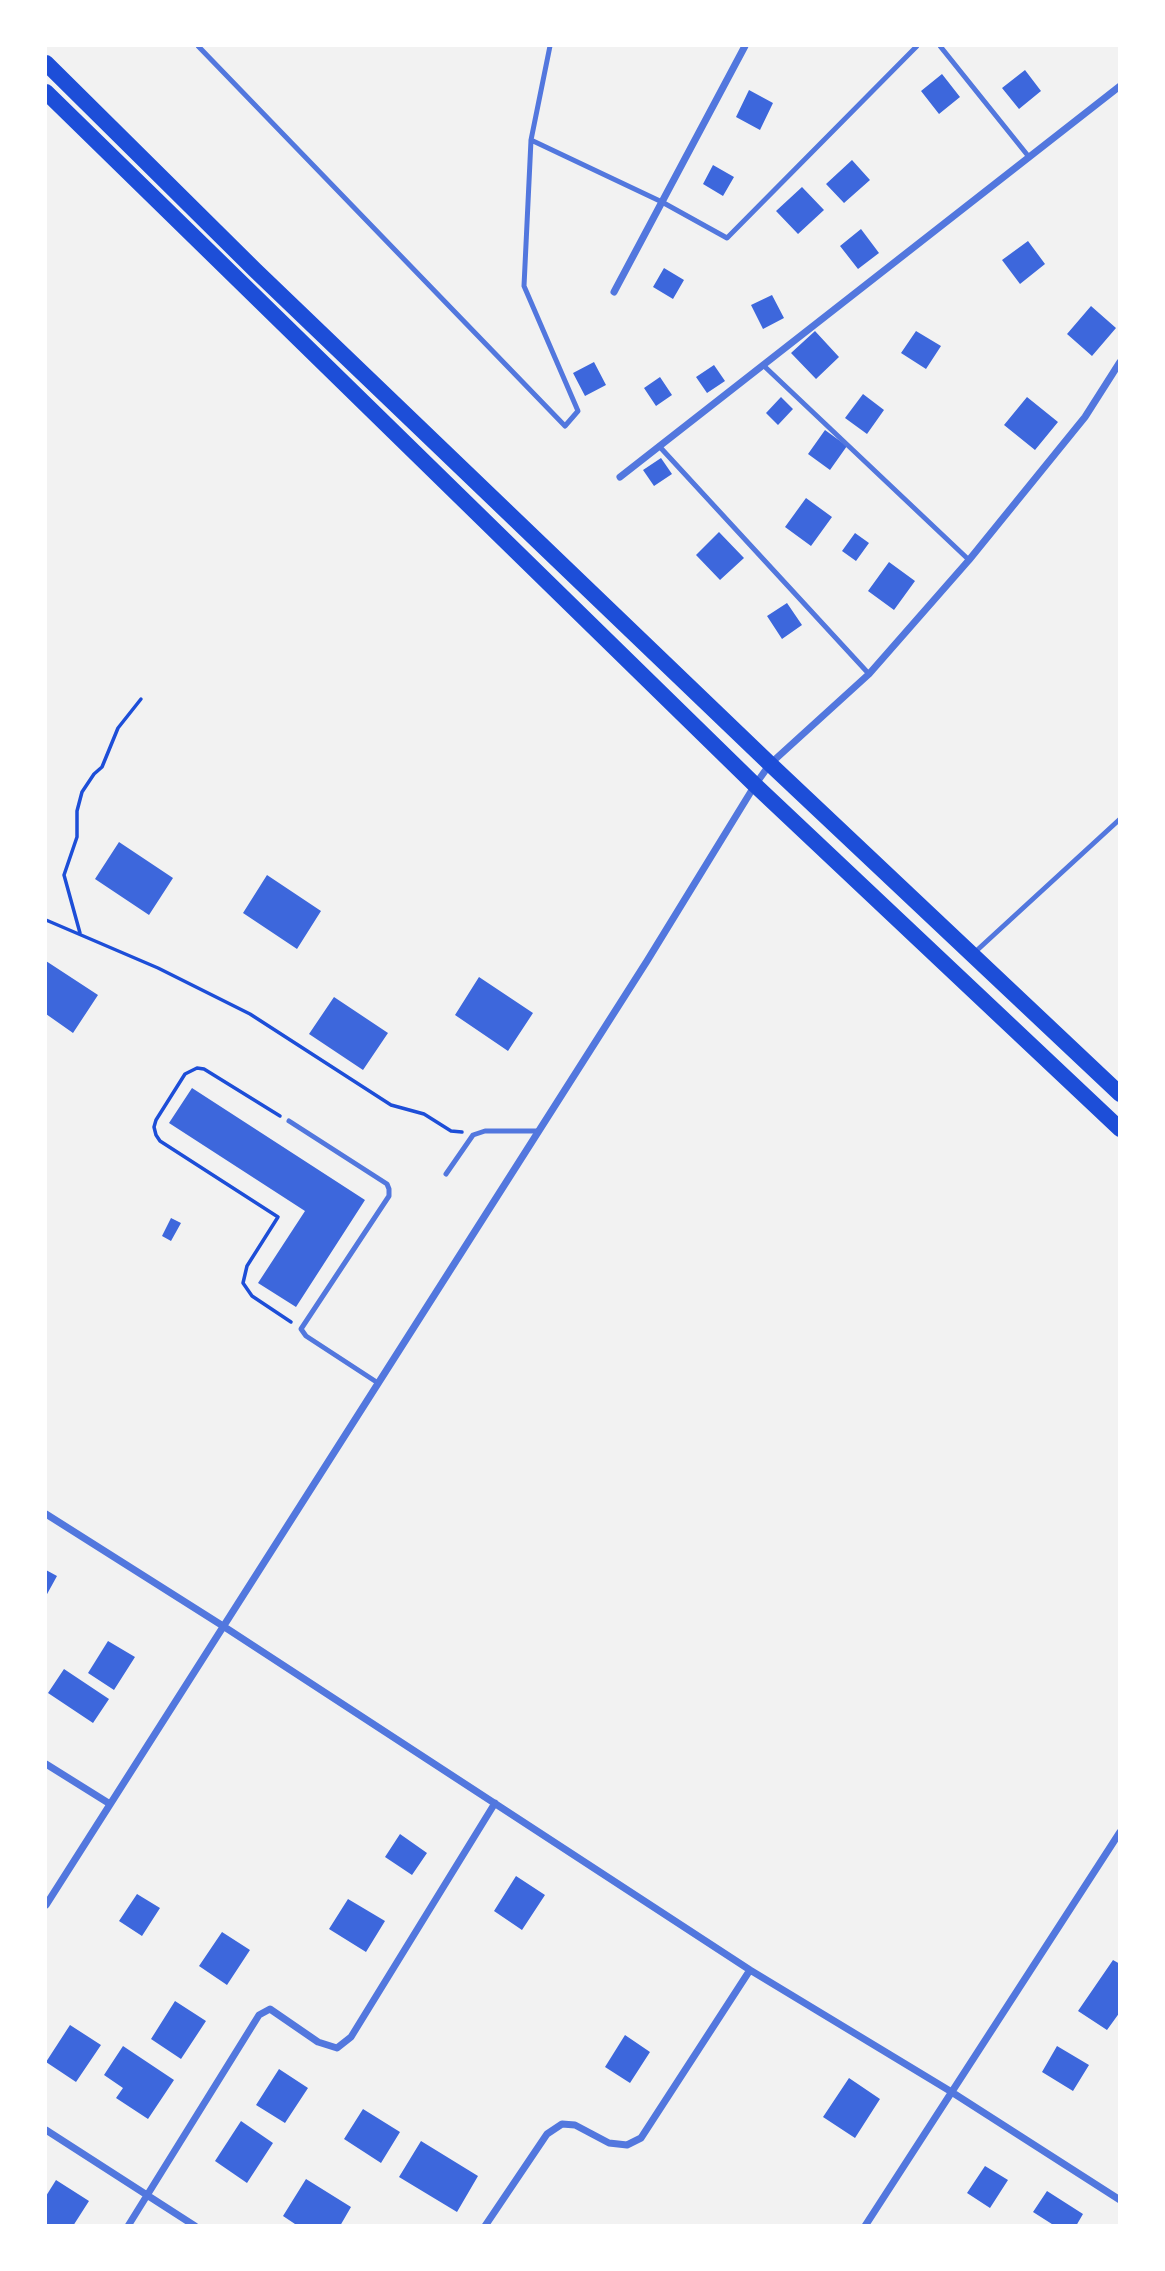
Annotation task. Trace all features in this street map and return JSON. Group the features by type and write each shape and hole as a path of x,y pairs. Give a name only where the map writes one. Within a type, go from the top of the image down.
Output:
{"main road":[{"path":"46,63 255,270 1119,1094"},
{"path":"46,92 755,785 1119,1129"}],"street":[{"path":"614,292 745,46"},
{"path":"620,477 1119,86"},
{"path":"46,1905 755,785 770,764 869,674 970,560 1084,417 1119,362"},
{"path":"46,1514 223,1626 750,1970 950,2091 1119,2200"},
{"path":"46,1764 110,1804"},
{"path":"128,2225 259,2015 270,2009 318,2042 337,2048 351,2037 495,1803"},
{"path":"865,2225 1119,1832"},
{"path":"485,2225 547,2134 562,2124 575,2125 609,2143 627,2145 641,2138 750,1970"},
{"path":"46,2130 195,2225"}],"lane":[{"path":"198,46 565,426 578,411 524,286 531,140 550,46"},
{"path":"531,140 662,202 727,238 916,46"},
{"path":"940,46 1029,157"},
{"path":"763,365 970,560"},
{"path":"659,446 869,674"},
{"path":"972,955 1119,819"},
{"path":"289,1121 387,1184 389,1189 389,1196 301,1329 306,1336 378,1383"},
{"path":"446,1174 473,1135 485,1131 539,1130"}],"path":[{"path":"80,933 64,875 77,836 77,811 82,792 102,766 118,728 141,699"},
{"path":"46,919 158,968 250,1014 391,1105 424,1114 452,1131 473,1135"},
{"path":"289,1121 204,1069 197,1068 186,1074 154,1127 160,1141 278,1217 247,1266 243,1283 252,1296 301,1329"}],"building":[{"path":"1025,70 1041,91 1019,109 1002,88"},
{"path":"942,74 960,97 939,114 921,91"},
{"path":"749,90 773,103 760,130 736,117"},
{"path":"852,160 870,180 844,203 826,184"},
{"path":"713,165 734,177 723,196 703,184"},
{"path":"802,187 824,210 798,234 776,211"},
{"path":"861,229 879,253 858,269 840,246"},
{"path":"1028,241 1045,264 1020,284 1002,260"},
{"path":"664,268 684,280 673,299 653,287"},
{"path":"772,295 784,318 763,329 751,305"},
{"path":"1091,306 1116,328 1092,356 1067,334"},
{"path":"815,331 839,357 816,379 791,353"},
{"path":"916,331 941,346 926,369 901,353"},
{"path":"594,362 606,385 585,396 573,373"},
{"path":"714,365 725,381 707,393 696,377"},
{"path":"660,377 672,395 656,406 644,388"},
{"path":"863,394 884,410 867,434 845,418"},
{"path":"781,397 793,409 778,425 766,413"},
{"path":"1027,397 1058,422 1035,450 1004,425"},
{"path":"825,430 847,446 830,470 808,454"},
{"path":"661,458 672,474 654,486 643,470"},
{"path":"806,498 832,517 811,546 785,527"},
{"path":"719,532 744,558 720,580 696,555"},
{"path":"855,533 869,543 856,561 842,551"},
{"path":"889,562 915,581 894,610 868,591"},
{"path":"787,603 802,625 782,639 767,616"},
{"path":"119,842 173,878 149,915 95,879"},
{"path":"267,875 321,911 297,949 243,913"},
{"path":"46,961 98,995 73,1033 46,1014"},
{"path":"479,977 533,1013 508,1051 455,1015"},
{"path":"334,997 388,1033 363,1070 309,1034"},
{"path":"192,1088 365,1200 296,1307 258,1283 305,1211 169,1123"},
{"path":"171,1218 181,1223 171,1241 162,1236"},
{"path":"46,1570 57,1576 46,1596"},
{"path":"108,1641 135,1657 114,1690 88,1673"},
{"path":"64,1669 109,1699 93,1723 48,1693"},
{"path":"400,1834 427,1853 412,1875 385,1857"},
{"path":"516,1876 545,1895 522,1930 494,1911"},
{"path":"137,1894 160,1908 142,1936 119,1921"},
{"path":"348,1899 385,1921 366,1952 329,1929"},
{"path":"222,1932 250,1950 227,1985 199,1966"},
{"path":"1113,1960 1120,1964 1120,2012 1107,2030 1078,2011"},
{"path":"175,2001 206,2021 181,2059 151,2039"},
{"path":"70,2025 101,2045 76,2082 46,2062"},
{"path":"625,2035 650,2052 630,2083 605,2067"},
{"path":"123,2046 174,2080 148,2119 116,2098 123,2088 104,2075"},
{"path":"1057,2046 1089,2065 1073,2091 1042,2072"},
{"path":"279,2069 308,2088 285,2123 256,2105"},
{"path":"849,2078 880,2099 855,2138 823,2117"},
{"path":"363,2109 400,2132 381,2163 344,2139"},
{"path":"241,2121 273,2143 247,2183 215,2161"},
{"path":"421,2141 478,2176 457,2212 399,2177"},
{"path":"985,2166 1008,2180 990,2208 967,2193"},
{"path":"306,2179 351,2207 340,2226 298,2226 283,2216"},
{"path":"56,2180 89,2201 73,2226 46,2226 46,2196"},
{"path":"1047,2191 1083,2214 1076,2226 1055,2226 1033,2212"}]}
